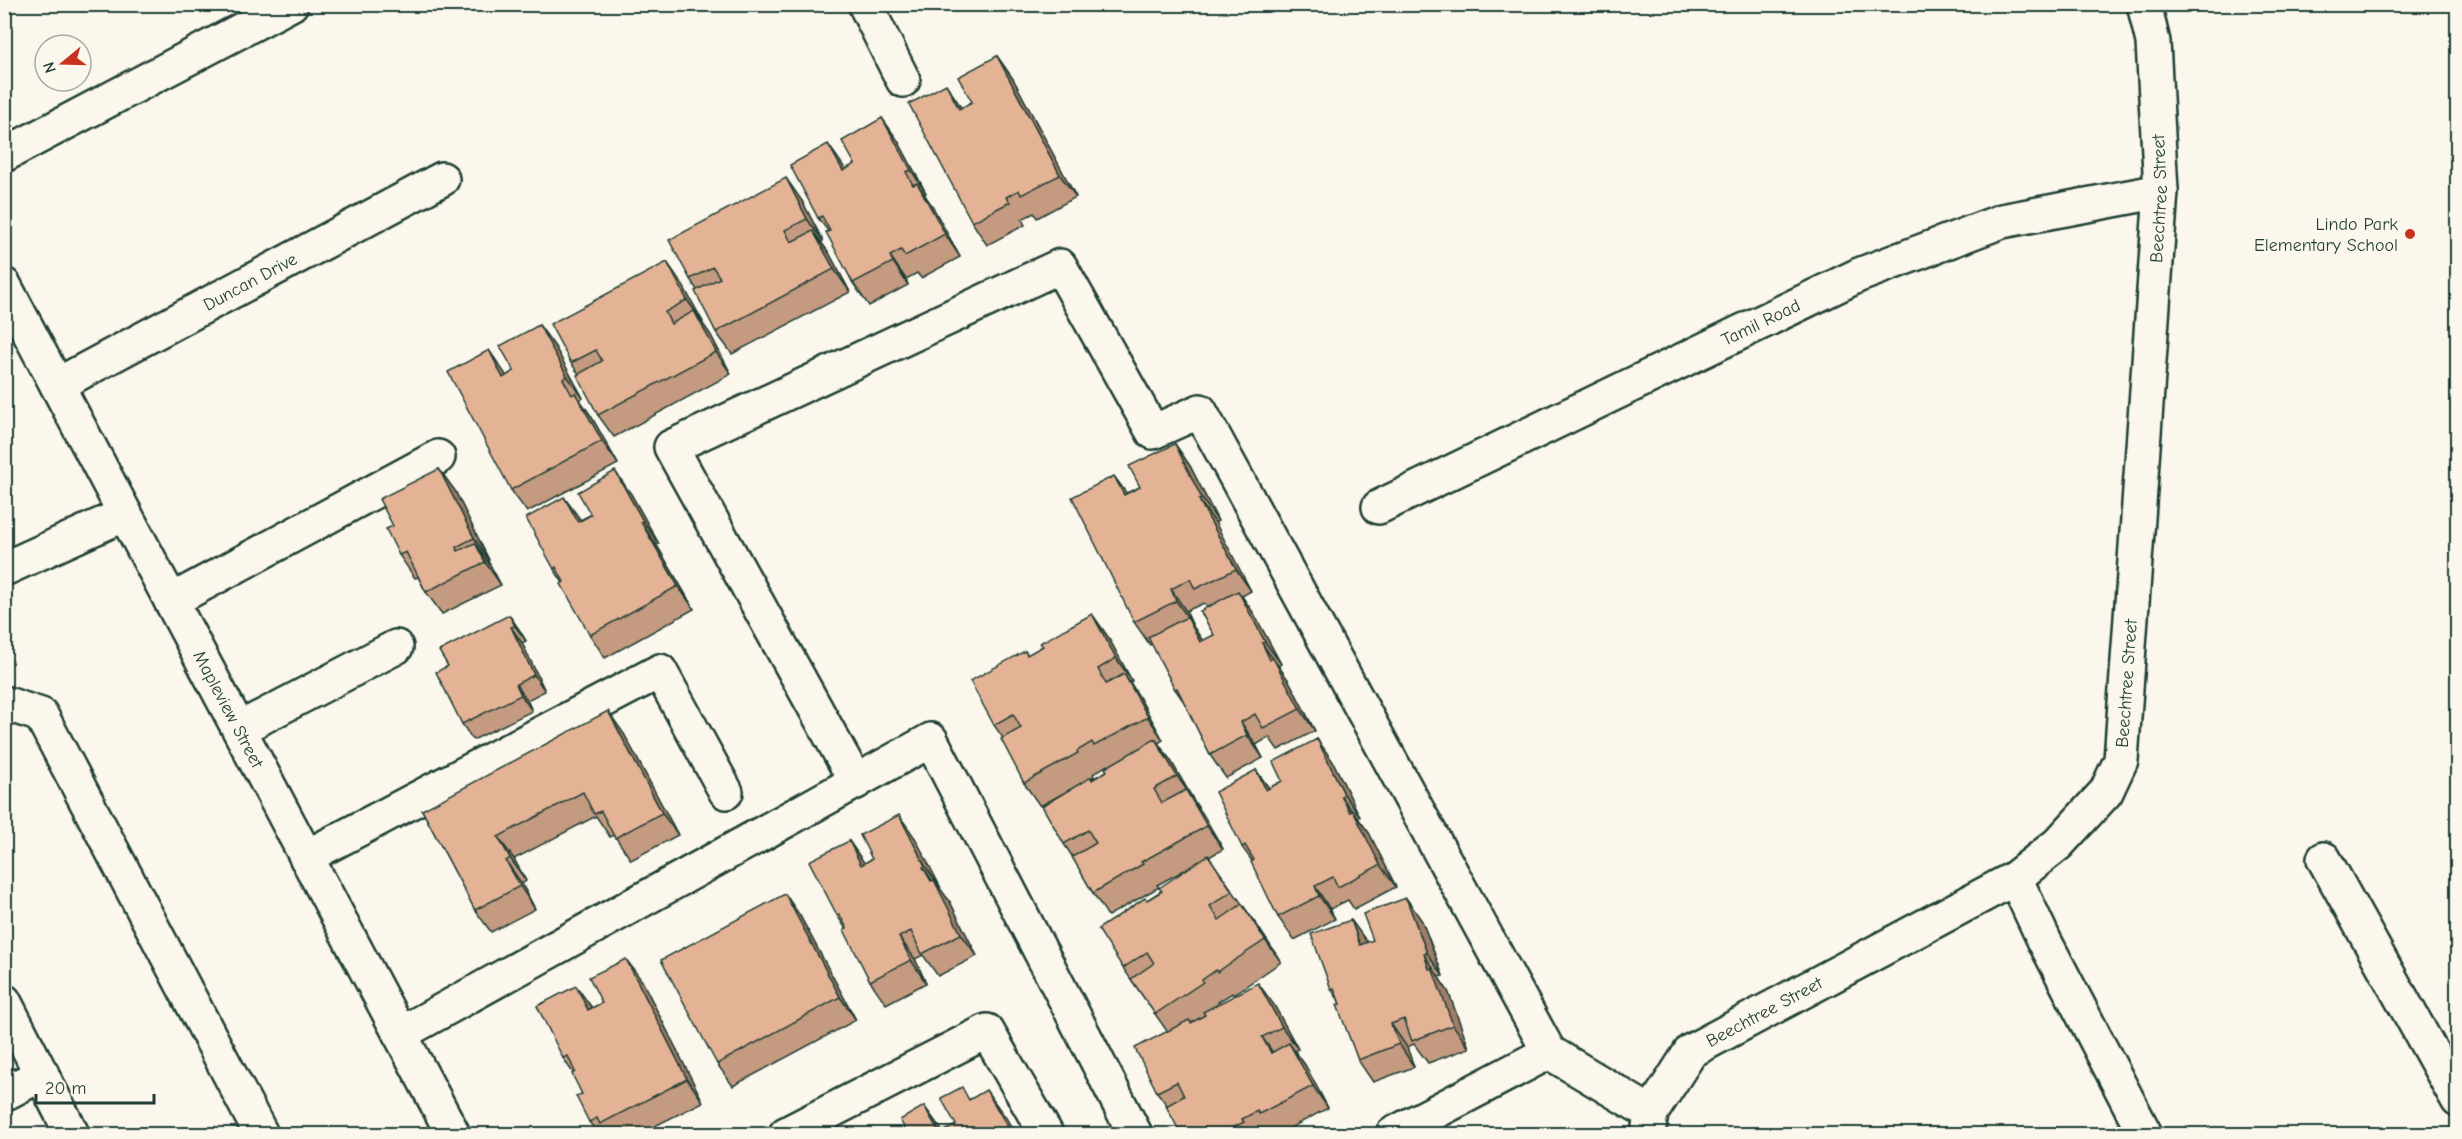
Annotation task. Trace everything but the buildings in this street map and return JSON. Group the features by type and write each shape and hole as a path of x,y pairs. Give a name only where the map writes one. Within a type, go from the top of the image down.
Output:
{"street":[{"path":"4,155 291,4"},
{"path":"865,4 903,80"},
{"name":"Beechtree Street","path":"1649,1124 1691,1051 2015,878 2058,844 2106,792 2121,760 2161,191 2153,42 2144,4"},
{"name":"Duncan Drive","path":"57,386 442,179"},
{"name":"Tamil Road","path":"1379,507 1859,275 2002,221 2161,191"},
{"path":"856,782 671,447 1060,266 1154,432 1200,411 1549,1052 1649,1124"},
{"name":"Mapleview Street","path":"4,285 453,1134"},
{"path":"171,601 438,457"},
{"path":"4,569 125,514"},
{"path":"239,729 396,647"},
{"path":"306,857 660,671 726,792"},
{"path":"4,703 41,716 261,1134"},
{"path":"400,1034 932,740 1135,1134"},
{"path":"2324,859 2457,1100"},
{"path":"2015,878 2044,940 2145,1134"},
{"path":"4,1001 72,1134"},
{"path":"786,1134 987,1031 1046,1134"},
{"path":"1393,1134 1549,1052"},
{"path":"4,1094 42,1074"}],"place":[{"name":"Lindo Park Elementary School","path":"2410,234"}]}
